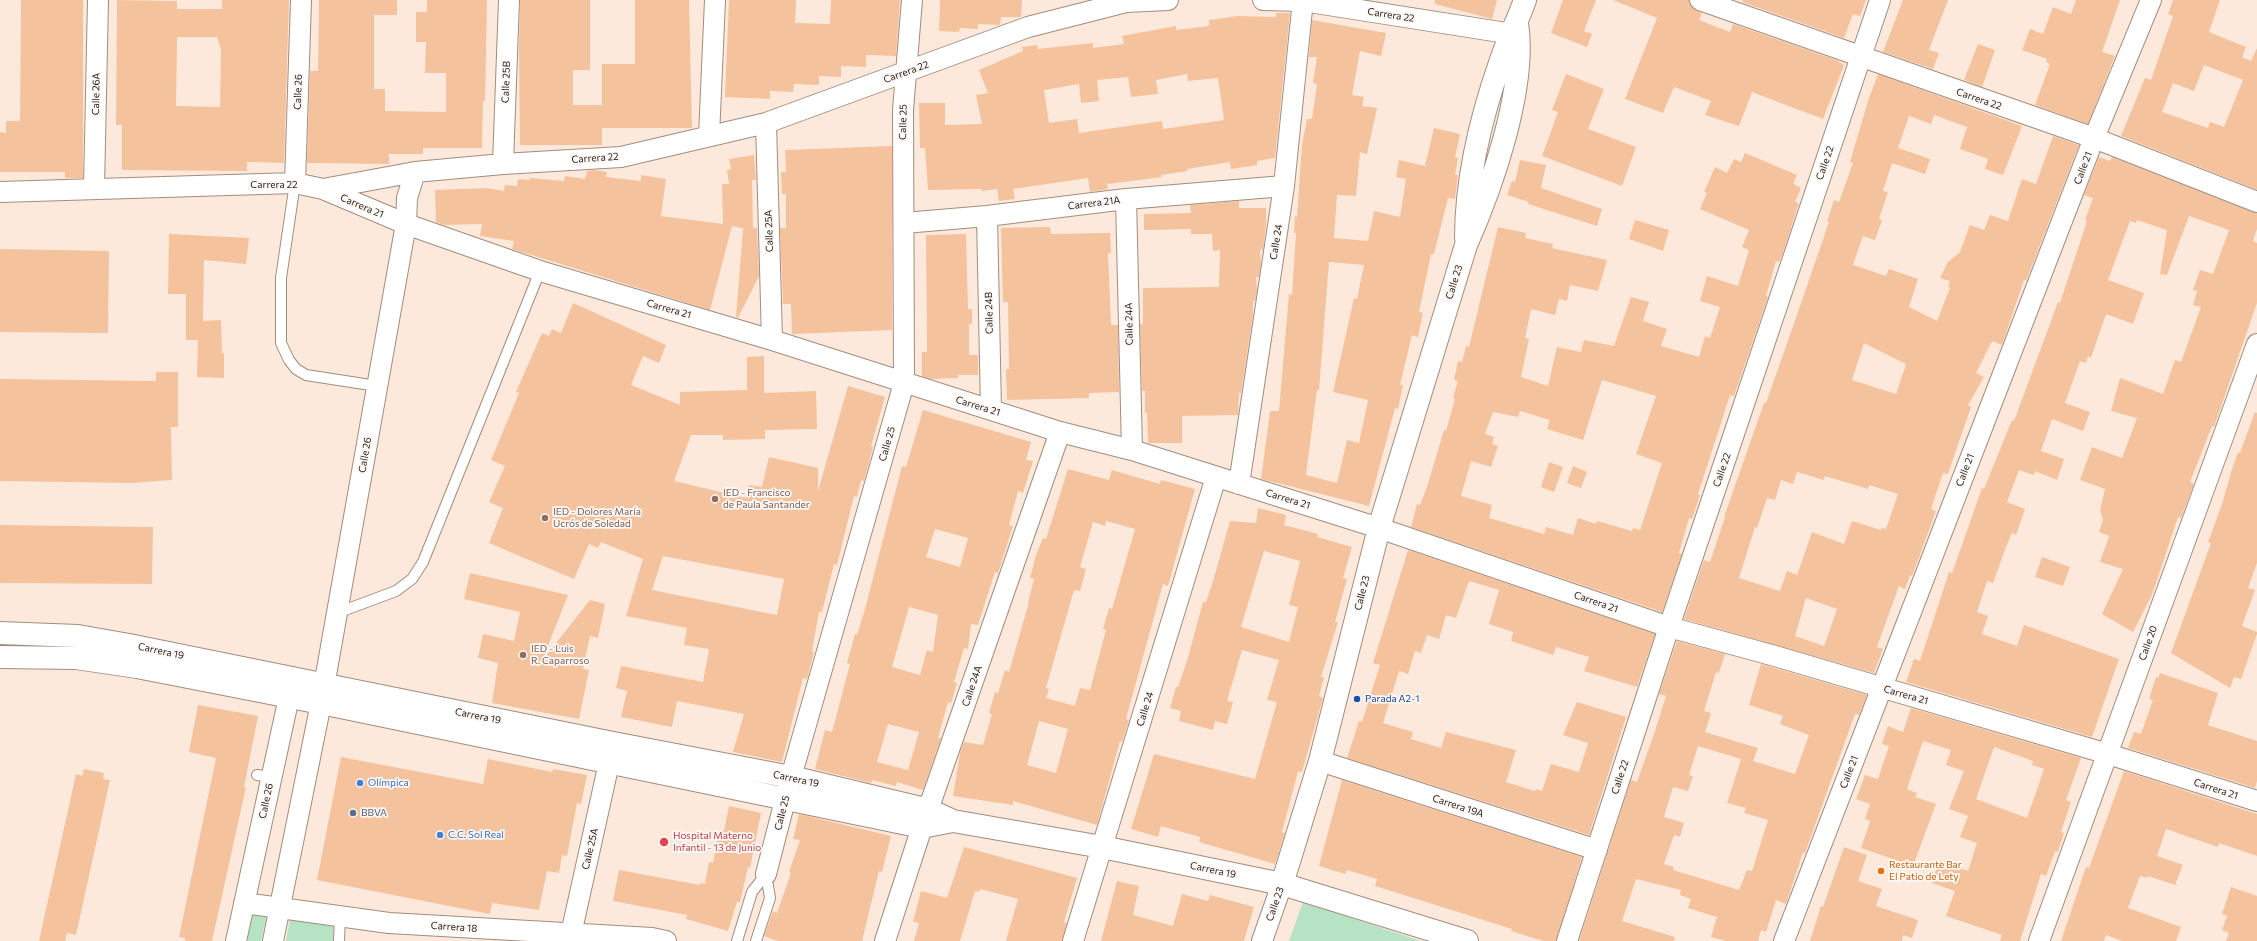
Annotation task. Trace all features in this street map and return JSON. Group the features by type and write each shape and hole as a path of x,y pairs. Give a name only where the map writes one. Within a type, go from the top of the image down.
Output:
{"street":[{"name":"Calle 26A","path":"94,188 98,0"},
{"name":"Calle 26","path":"295,183 301,0"},
{"name":"Calle 25B","path":"503,164 509,0"},
{"path":"709,136 715,0"},
{"name":"Calle 25","path":"766,874 791,777 904,383 903,110 912,0"},
{"name":"Carrera 22","path":"0,192 295,183 322,189 415,172 503,164 622,157 766,123 1028,27 1126,1 1168,0"},
{"name":"Carrera 22","path":"1263,0 1303,1 1516,31"},
{"name":"Calle 23","path":"1262,941 1282,884 1320,761 1379,528 1466,245 1486,201 1508,121 1519,68 1516,31 1525,0"},
{"name":"Carrera 22","path":"1700,0 1860,58 2094,138 2257,202"},
{"name":"Calle 22","path":"1567,941 1669,627 1880,0"},
{"name":"Calle 21","path":"1784,941 2094,138 2151,0"},
{"name":"Calle 24","path":"1239,484 1284,186 1303,1"},
{"name":"Calle 25A","path":"766,123 772,340"},
{"name":"Calle 26","path":"272,941 280,909 323,694 406,224 407,198 415,172"},
{"name":"Carrera 21A","path":"904,223 987,216 1126,199 1284,186"},
{"name":"Carrera 21","path":"322,189 406,224 540,271 772,340 1060,432 1132,450 1379,528 1669,627 2108,754 2257,802"},
{"name":"Calle 24A","path":"1126,199 1132,450"},
{"name":"Calle 24B","path":"987,216 991,410"},
{"name":"Calle 20","path":"2039,941 2257,344"},
{"name":"Calle 24A","path":"886,941 925,819 1060,432"},
{"name":"Calle 24","path":"1073,941 1216,477"},
{"name":"Carrera 19","path":"0,633 78,636 129,645 323,694 609,763 786,798 925,819 953,821 1102,847 1282,884 1467,941"},
{"name":"Carrera 19","path":"0,657 76,658 289,697 323,694 791,777 925,819"},
{"name":"Calle 26","path":"236,941 244,903 264,776 289,697"},
{"name":"Carrera 19A","path":"1320,761 1597,850"},
{"name":"Calle 25A","path":"570,934 609,763"},
{"name":"Carrera 18","path":"244,903 390,923 652,938 666,941"}],"lane":[{"path":"295,183 281,278 281,343 289,360 296,370 306,375 377,386"},
{"path":"337,613 396,591 412,579 422,562 540,271"},
{"name":"Calle 25","path":"737,941 752,892 766,874"},
{"name":"Calle 25","path":"756,941 770,898 766,874"},
{"path":"339,941 340,917"}],"green space":[{"path":"1303,902 1421,941 1289,941"},
{"path":"252,913 267,914 261,941 247,941"},
{"path":"290,918 334,923 333,941 286,941"}],"building":[{"path":"21,0 83,0 83,178 65,178 65,172 0,172 0,132 6,133 6,121 20,121"},
{"path":"117,0 177,1 177,9 222,9 222,0 289,0 284,163 247,162 247,171 122,170 122,125 116,125","holes":["177,37 217,37 221,49 220,107 176,106"]},
{"path":"319,0 397,0 397,15 374,15 374,89 385,89 385,111 446,112 446,73 425,73 426,42 416,42 416,12 427,12 427,0 487,0 485,101 483,101 482,148 423,148 423,154 389,154 389,164 307,163 310,71 318,71"},
{"path":"520,0 590,0 590,70 573,70 573,105 602,105 602,64 635,64 635,0 689,0 692,128 602,128 602,145 520,145"},
{"path":"729,0 796,0 795,23 830,24 831,0 900,0 896,56 866,55 866,67 841,66 841,77 819,76 819,85 794,84 793,92 770,91 770,99 725,97"},
{"path":"940,0 1022,0 1021,17 1001,17 1000,25 978,24 978,29 960,28 959,32 939,31"},
{"path":"1435,0 1497,0 1492,19 1435,4"},
{"path":"1563,0 1596,0 1584,31 1592,34 1587,47 1551,33"},
{"path":"1613,0 1689,0 1692,8 1702,13 1699,20 1730,32 1733,24 1836,60 1844,65 1823,119 1752,92 1739,126 1705,115 1711,101 1674,87 1663,113 1625,99 1657,18"},
{"path":"1743,0 1866,0 1860,16 1853,14 1844,38 1742,2"},
{"path":"1903,0 1948,0 1929,50 1939,53 1933,69 1883,52"},
{"path":"2076,0 2120,0 2102,52 2115,56 2088,124 2035,105 2050,64 2046,62 2047,59 2022,50 2030,29 2043,34 2053,7 2071,14"},
{"path":"2173,0 2220,0 2209,32 2246,47 2242,57 2251,61 2257,48 2257,190 2121,136 2145,78 2151,80 2173,16 2168,14","holes":["2204,65 2243,80 2224,127 2210,122 2208,128 2162,112 2173,83 2194,91"]},
{"path":"1276,13 1290,13 1275,158 1257,161 1257,165 1231,169 1230,162 1187,169 1187,171 1161,175 1162,177 1107,184 1108,189 1090,192 1088,178 1013,189 1015,199 999,201 997,189 982,191 982,189 928,190 925,148 920,148 919,103 945,103 945,125 982,124 976,95 988,93 979,70 1023,51 1022,47 1037,45 1038,49 1093,43 1093,48 1124,44 1122,36 1176,26 1176,30 1209,26 1209,20 1238,16 1276,17","holes":["1187,74 1188,81 1218,78 1224,120 1163,129 1162,121 1079,133 1077,119 1049,123 1044,90 1079,84 1081,103 1099,101 1097,80 1128,77 1131,97 1158,94 1156,80"]},
{"path":"1312,20 1386,33 1381,56 1360,51 1352,95 1364,97 1362,106 1377,108 1367,154 1360,152 1356,196 1337,195 1334,238 1368,241 1374,211 1400,217 1406,179 1396,177 1399,160 1425,166 1434,128 1460,134 1455,157 1458,158 1455,175 1458,175 1455,199 1448,198 1434,254 1431,254 1419,312 1423,313 1418,337 1412,335 1400,385 1403,385 1398,409 1395,408 1369,506 1261,479 1270,411 1279,411 1289,294 1292,295 1296,233 1294,233 1295,216 1297,217 1302,145 1307,119 1312,119 1317,84 1313,83 1317,57 1309,57","holes":["1329,262 1364,265 1357,299 1354,298 1333,392 1368,400 1359,443 1347,440 1337,483 1306,475 1317,390 1319,390"]},
{"path":"1978,44 1995,50 1982,87 1964,80"},
{"path":"1566,74 1604,89 1588,129 1636,147 1622,186 1542,156 1558,112 1552,110"},
{"path":"1878,74 2022,126 2003,175 1985,169 1988,159 1960,149 1967,127 1934,115 1931,124 1909,116 1898,148 1930,159 1925,174 1892,163 1883,191 1888,192 1879,219 1882,220 1875,240 1863,236 1853,265 1886,276 1889,269 1918,279 1909,307 1937,321 1950,288 1948,287 1950,281 1940,278 1948,262 1960,252 1970,225 1984,230 1990,215 2008,221 2022,179 2036,184 2053,136 2079,145 2026,281 2024,280 2002,345 1992,341 1976,373 1984,377 1968,405 1971,407 1948,474 1943,473 1931,509 1936,511 1912,576 1910,575 1905,589 1899,586 1877,647 1883,649 1874,673 1684,619 1704,560 1710,562 1724,517 1764,403 1766,403 1829,222 1827,222 1834,200 1839,202 1853,163 1850,162 1868,101","holes":["1864,343 1906,364 1896,394 1852,380","1797,472 1824,480 1825,476 1868,489 1869,485 1898,494 1886,529 1882,528 1881,530 1852,521 1844,544 1812,532 1797,575 1787,571 1780,591 1739,578 1755,527 1757,528 1767,498 1775,500 1781,480 1793,484","1806,598 1837,609 1824,646 1795,636"]},
{"path":"892,146 892,330 792,334 791,304 783,304 780,228 786,228 786,194 782,194 781,172 786,172 785,150"},
{"path":"1745,153 1797,175 1793,184 1801,188 1795,202 1799,203 1783,253 1779,262 1776,261 1766,296 1768,297 1734,396 1730,395 1698,494 1700,495 1692,519 1689,518 1679,553 1682,554 1662,612 1411,527 1417,504 1420,505 1444,430 1446,431 1455,399 1453,398 1458,381 1454,380 1458,361 1462,362 1466,346 1469,347 1498,227 1526,233 1525,238 1553,244 1552,248 1607,260 1598,291 1570,285 1567,301 1559,299 1555,315 1531,309 1525,338 1529,339 1521,377 1548,386 1557,347 1581,352 1584,340 1614,346 1631,297 1649,302 1643,321 1667,329 1661,346 1699,357 1705,336 1710,338 1720,307 1700,301 1707,276 1738,286 1749,250 1742,247 1749,230 1700,209 1707,193 1704,192 1715,167 1727,173 1734,159 1741,162","holes":["1602,380 1656,396 1636,454 1662,463 1640,530 1633,528 1632,531 1597,521 1596,524 1578,518 1573,535 1546,527 1544,534 1489,518 1492,505 1461,496 1471,461 1491,467 1498,446 1492,444 1494,437 1485,434 1493,412 1518,417 1520,411 1550,420 1547,429 1583,440"]},
{"path":"754,155 756,180 752,180 753,228 757,228 759,276 738,318 736,317 743,229 745,229 732,226 710,310 512,249 514,241 480,236 482,224 444,225 436,222 435,190 487,188 504,191 505,185 517,186 518,179 530,180 530,178 564,181 565,176 585,179 587,171 593,170 607,172 606,177 641,181 641,175 666,179 661,216 723,224 722,184 729,184 727,170 731,169 729,159"},
{"path":"2099,157 2110,161 2112,157 2257,213 2257,229 2253,241 2257,243 2257,303 2214,427 2212,426 2190,482 2194,484 2181,518 2178,517 2152,595 2133,632 2102,614 2123,569 2100,562 2109,536 2099,532 2103,520 2100,510 2105,489 2080,480 2092,447 2122,458 2137,418 2111,411 2120,378 2163,394 2175,360 2181,362 2201,307 2193,305 2197,291 2193,290 2200,270 2213,274 2229,230 2189,216 2167,275 2160,274 2167,230 2137,220 2136,223 2130,221 2108,280 2144,293 2133,324 2106,314 2091,358 2088,356 2086,363 2080,361 2065,403 2090,412 2083,431 2052,419 2041,451 2064,459 2057,480 2035,471 2034,475 2019,470 2007,502 2025,509 2016,535 2012,533 1993,583 1987,581 1977,612 1988,616 1982,634 2017,646 2024,625 2119,659 2092,737 1906,682 1914,659 1920,661 1949,572 1952,573 1982,488 1984,489 2012,420 2014,421 2058,302 2060,303 2087,221 2085,220 2093,198 2084,195"},
{"path":"1520,160 1546,165 1541,188 1602,209 1597,226 1528,204 1529,202 1507,195 1512,181 1515,182"},
{"path":"1239,201 1239,208 1266,208 1266,225 1263,250 1260,250 1261,264 1259,277 1256,277 1257,291 1255,301 1253,301 1253,315 1241,393 1239,393 1238,415 1182,416 1182,443 1148,443 1147,413 1145,413 1145,391 1142,391 1140,324 1143,324 1143,288 1219,287 1220,250 1213,251 1212,234 1191,234 1191,229 1144,230 1144,214 1191,213 1190,205"},
{"path":"1635,220 1669,230 1663,251 1629,239"},
{"path":"1050,227 1051,234 1110,233 1111,253 1108,253 1111,325 1118,325 1119,392 1089,393 1089,398 1007,400 1006,369 1009,369 1008,302 1003,302 1001,228"},
{"path":"169,234 249,238 246,264 204,260 203,321 221,320 222,353 224,353 224,378 197,377 198,340 186,340 186,294 168,294"},
{"path":"966,234 968,309 972,309 972,324 969,324 969,355 978,355 978,375 958,375 958,378 930,379 922,376 922,352 927,352 926,235"},
{"path":"0,249 109,251 108,333 0,332"},
{"path":"573,303 666,345 659,363 643,356 631,385 680,405 680,392 747,390 747,357 764,356 764,393 816,391 817,429 765,430 765,439 723,440 723,435 691,435 674,481 746,498 749,485 762,487 769,457 818,468 818,491 848,386 885,397 871,446 873,447 864,481 861,480 857,497 854,496 837,565 834,564 822,612 819,612 812,651 814,652 807,679 803,678 782,762 733,752 744,714 677,701 672,727 621,717 627,691 616,688 621,666 703,682 709,649 684,645 687,628 626,616 643,559 601,542 598,548 589,544 574,579 489,543 503,508 489,502 505,466 491,460 519,393 516,392 542,333 549,336 552,329 561,333","holes":["663,556 784,579 777,615 652,590"]},
{"path":"156,372 178,372 178,427 171,427 172,480 132,483 0,481 0,379 156,381"},
{"path":"923,410 1031,442 1026,460 1033,461 1023,493 1018,491 1009,525 1013,526 998,573 995,572 978,625 971,624 968,649 964,648 954,682 957,683 951,703 948,702 938,738 941,738 923,790 897,782 896,786 872,780 871,783 815,769 825,730 832,732 850,664 847,663 855,634 857,635 865,609 902,466 906,467","holes":["935,529 968,538 960,567 926,557","909,607 938,615 933,652 927,650 920,675 892,667","888,724 919,732 908,770 877,762"]},
{"path":"2255,412 2257,413 2257,563 2248,588 2255,590 2242,626 2257,632 2257,634 2241,679 2234,677 2230,688 2171,653 2211,543 2208,542 2222,504 2232,469 2238,452 2240,453"},
{"path":"1549,462 1563,467 1554,492 1541,487"},
{"path":"1573,466 1587,472 1581,488 1567,483"},
{"path":"1068,469 1109,480 1112,470 1160,484 1161,480 1195,489 1168,586 1163,584 1126,719 1129,720 1122,742 1120,741 1097,825 1013,801 1013,805 953,796 960,753 964,742 983,745 992,714 989,713 995,692 998,693 1005,670 1009,672 1029,602 1034,579 1030,578 1036,555 1043,538 1046,539","holes":["1106,521 1135,529 1112,609 1109,608 1103,629 1106,630 1090,690 1080,688 1075,706 1046,698 1049,689 1046,688 1074,590 1080,591 1086,569 1080,567 1093,522 1105,526","1039,721 1068,729 1056,773 1027,765"]},
{"path":"1258,508 1286,515 1284,525 1318,534 1317,537 1352,547 1343,578 1347,579 1335,622 1338,622 1321,677 1324,677 1319,696 1323,698 1302,772 1298,771 1282,832 1285,833 1275,864 1199,842 1200,837 1161,826 1158,837 1131,829 1154,754 1255,779 1277,702 1267,700 1279,660 1242,650 1227,701 1233,702 1227,724 1215,721 1213,730 1179,721 1181,711 1170,708 1176,687 1178,687 1187,661 1203,602 1206,602 1213,581 1230,521 1256,523","holes":["1264,551 1300,561 1289,605 1298,607 1289,642 1241,627"]},
{"path":"0,525 153,527 152,584 0,583"},
{"path":"1408,550 1655,634 1637,687 1584,671 1589,657 1556,647 1553,655 1511,641 1513,632 1489,624 1499,590 1469,581 1456,618 1446,615 1439,639 1427,635 1421,653 1415,651 1408,674 1399,671 1383,723 1413,732 1411,739 1441,748 1446,732 1516,750 1506,782 1535,791 1536,789 1542,791 1551,764 1579,772 1588,743 1563,735 1577,702 1626,717 1589,835 1347,758 1359,721 1362,722 1380,665 1373,663"},
{"path":"2042,557 2070,567 2063,586 2035,577"},
{"path":"470,573 568,595 542,661 590,600 605,604 598,638 590,636 583,669 589,670 579,719 492,703 498,663 478,658 483,634 514,641 520,612 464,599"},
{"path":"1677,641 1725,654 1719,673 1716,672 1704,711 1711,713 1705,732 1758,748 1753,761 1795,774 1809,735 1780,724 1783,716 1749,705 1761,664 1867,695 1859,715 1855,714 1805,853 1803,852 1786,904 1776,900 1766,932 1761,930 1758,941 1726,941 1711,937 1717,917 1688,908 1691,899 1680,895 1681,890 1636,879 1622,921 1675,937 1674,941 1579,941 1631,780 1637,782 1654,734 1666,696 1659,694","holes":["1698,746 1741,759 1727,803 1746,808 1744,813 1768,820 1752,871 1747,870 1739,890 1673,870 1674,867 1664,864 1674,835 1680,837 1684,823 1664,817 1673,787 1688,791 1693,776 1689,775"]},
{"path":"2160,673 2218,693 2208,725 2257,741 2257,781 2255,788 2128,748 2134,732 2141,734 2153,700 2149,699 2156,677 2158,678"},
{"path":"198,705 258,716 244,787 246,787 212,941 185,941 185,938 179,937 216,758 189,752"},
{"path":"1911,708 2081,758 2066,800 2071,802 2061,832 2064,833 2058,852 2055,851 2046,876 2041,874 2020,941 2000,941 2002,935 1946,916 1955,891 1932,883 1939,861 1968,871 1977,843 1960,837 1968,816 1949,809 1964,771 1946,765 1951,750 1923,741 1907,789 1917,793 1915,797 1936,804 1913,866 1861,848 1870,821 1865,819 1870,804 1856,799 1865,775 1878,779 1889,746 1882,744 1888,726 1903,732","holes":["1994,747 2033,761 2032,765 2044,769 2027,818 1976,799"]},
{"path":"341,757 483,784 488,759 552,772 553,769 587,775 581,804 577,803 567,856 562,855 559,873 547,871 539,910 492,903 490,914 317,880"},
{"path":"84,769 104,773 103,779 110,780 76,935 67,933 65,941 39,941 76,774 82,776"},
{"path":"2124,771 2257,814 2257,856 2219,843 2218,847 2166,829 2157,856 2183,865 2175,885 2148,876 2147,878 2140,876 2128,908 2181,927 2176,941 2122,941 2106,935 2104,941 2061,941 2086,867 2089,868"},
{"path":"1342,780 1582,857 1556,941 1543,941 1511,931 1512,929 1375,886 1377,879 1347,870 1345,874 1319,866"},
{"path":"729,806 761,813 750,868 748,867 740,902 737,902 728,931 686,919 687,915 613,901 619,870 700,885 700,883 705,884 709,862 713,863 720,830 724,831"},
{"path":"799,814 891,836 882,872 879,871 862,941 778,941 764,936 773,911 777,913 791,873 789,872 800,840 793,839"},
{"path":"964,847 1077,878 1064,922 1067,923 1062,941 1006,941 1018,899 980,889 979,892 975,891 960,941 914,941 919,923 913,922 921,891 947,898"},
{"path":"1844,847 1867,855 1858,881 1882,889 1876,906 1918,920 1912,938 1903,935 1902,941 1810,941 1821,906 1823,907"},
{"path":"1117,881 1139,886 1133,915 1173,926 1182,894 1208,901 1210,895 1254,907 1244,941 1101,941"},
{"path":"2231,887 2257,896 2257,941 2226,941 2229,933 2222,930 2227,916 2222,914"}],"place":[{"name":"IED - Francisco de Paula Santander","path":"715,499"},
{"name":"IED - Dolores María Ucrós de Soledad","path":"545,518"},
{"name":"IED - Luis R. Caparroso","path":"523,655"},
{"name":"Parada A2-1","path":"1357,699"},
{"name":"Olímpica","path":"360,783"},
{"name":"BBVA","path":"353,813"},
{"name":"C.C. Sol Real","path":"440,835"},
{"name":"Hospital Materno Infantil - 13 de Junio","path":"664,842"},
{"name":"Restaurante Bar El Patio de Lety","path":"1881,871"}]}
